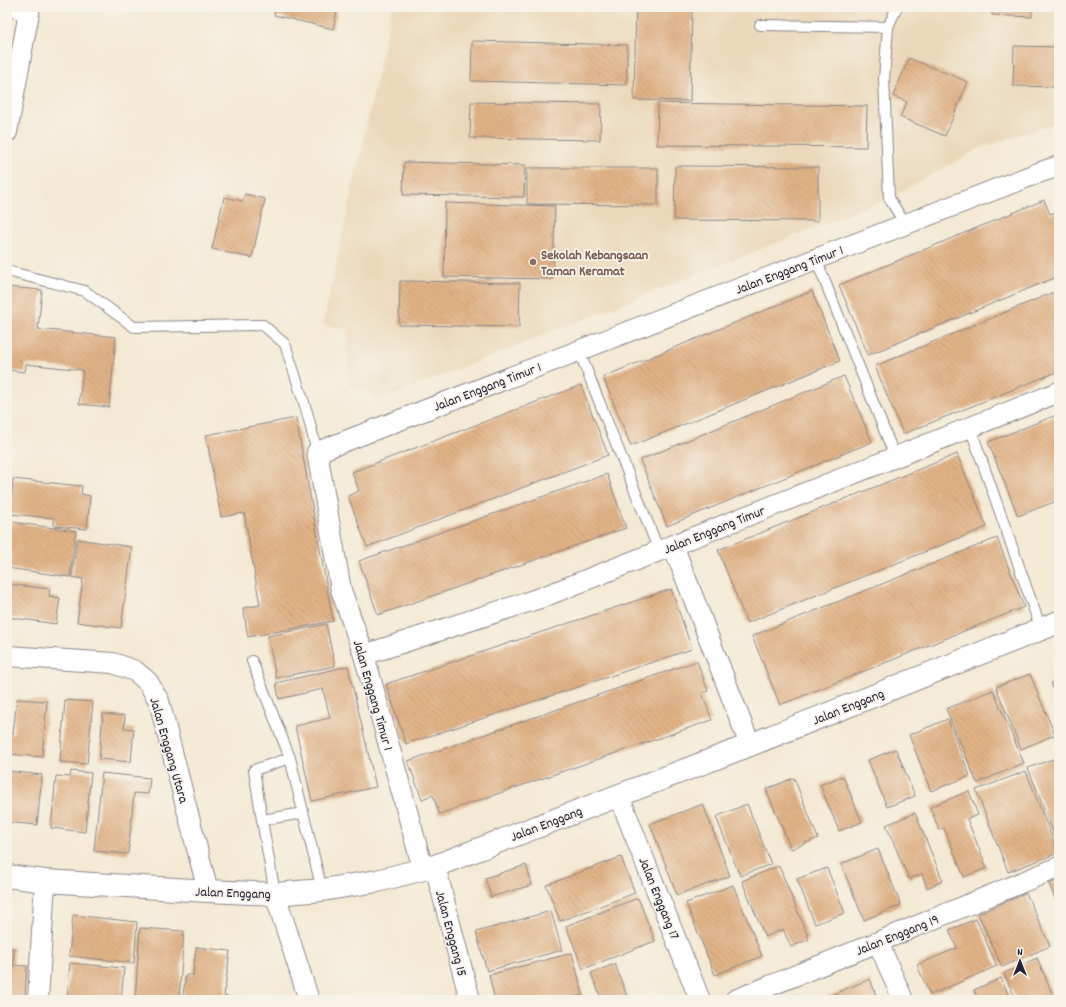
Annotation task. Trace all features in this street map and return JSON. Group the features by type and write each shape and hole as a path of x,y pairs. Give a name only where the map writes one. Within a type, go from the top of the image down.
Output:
{"main road":[{"name":"Jalan Enggang","path":"7,876 208,891 275,894 322,890 377,881 429,868 620,796 1050,625"}],"street":[{"path":"7,132 13,71 29,11"},
{"name":"Jalan Enggang Timur 1","path":"429,868 364,655 341,590 317,452 905,224 1059,166"},
{"name":"Jalan Enggang Timur","path":"364,655 543,597 1059,392"},
{"path":"666,548 750,745"},
{"name":"Jalan Enggang Utara","path":"7,656 113,663 135,671 148,682 159,701 208,891"},
{"name":"Jalan Enggang 17","path":"620,796 700,1000"},
{"name":"Jalan Enggang 19","path":"735,1000 1059,867"},
{"name":"Jalan Enggang 15","path":"429,868 470,1000"},
{"path":"38,1000 45,880"},
{"path":"275,894 309,1000"},
{"path":"878,942 903,1000"}],"lane":[{"path":"897,7 888,27 884,79 889,198 905,224"},
{"path":"7,11 29,11"},
{"path":"760,25 888,27"},
{"path":"816,259 895,457"},
{"path":"7,271 86,292 134,327 263,325 285,344 307,412 317,452"},
{"path":"579,351 666,548"},
{"path":"970,427 1050,625"},
{"path":"252,661 290,758 322,890"},
{"path":"275,894 254,770 290,758"},
{"path":"262,820 303,813"}],"shaded area":[{"name":"Sekolah Kebangsaan Taman Keramat","path":"392,7 1059,7 1059,122 980,148 889,198 381,400 348,384 347,329 323,325"}],"building":[{"path":"276,7 338,7 333,29 274,15"},
{"path":"636,7 692,7 690,101 634,100"},
{"path":"992,7 1032,7 1032,17 992,15"},
{"path":"472,41 627,45 627,85 471,81"},
{"path":"1014,46 1059,47 1059,87 1013,86"},
{"path":"909,58 968,82 945,136 900,117 907,102 893,96"},
{"path":"471,102 601,104 600,140 470,138"},
{"path":"658,103 867,106 866,147 657,145"},
{"path":"404,162 525,165 524,197 403,195"},
{"path":"675,166 818,167 818,221 674,220"},
{"path":"527,168 658,168 658,205 527,204"},
{"path":"245,194 265,199 252,258 212,249 224,197 243,201"},
{"path":"1044,200 1050,214 1059,211 1059,276 868,355 839,285"},
{"path":"445,203 555,206 553,279 444,277"},
{"path":"400,281 520,283 519,327 399,325"},
{"path":"7,287 42,290 38,329 116,337 109,407 79,404 83,370 26,364 25,372 7,370"},
{"path":"1059,290 1059,371 903,434 875,366"},
{"path":"812,291 840,361 631,446 603,377"},
{"path":"844,376 872,442 667,526 640,460"},
{"path":"581,385 608,455 367,547 348,496 359,491 352,472"},
{"path":"1059,414 1059,500 1018,516 988,442"},
{"path":"296,418 333,621 248,637 243,608 260,605 244,513 221,517 206,435"},
{"path":"957,454 987,527 747,623 718,550"},
{"path":"607,474 626,528 378,615 359,561"},
{"path":"13,479 82,486 81,494 90,496 87,529 54,526 54,518 10,514"},
{"path":"11,522 76,531 70,577 7,568 7,547"},
{"path":"997,538 1024,607 780,705 752,636"},
{"path":"77,539 132,547 121,628 77,622 83,579 72,577"},
{"path":"7,584 50,589 49,596 60,598 56,624 7,617"},
{"path":"671,589 692,649 406,744 386,684"},
{"path":"326,624 335,666 276,678 268,636"},
{"path":"697,661 708,691 702,693 712,720 439,814 433,795 422,799 408,761"},
{"path":"348,666 376,787 312,801 295,726 330,718 323,689 279,699 276,683"},
{"path":"1030,674 1055,735 1021,749 996,687"},
{"path":"1059,680 1059,702 1051,683"},
{"path":"993,690 1024,763 977,783 946,709"},
{"path":"17,699 47,701 42,757 7,754 7,733 13,734"},
{"path":"65,700 93,702 87,764 60,762"},
{"path":"103,714 125,716 124,728 134,729 131,762 99,759"},
{"path":"948,719 970,776 931,791 909,735"},
{"path":"896,749 915,796 887,807 868,760"},
{"path":"1059,757 1059,847 1028,768"},
{"path":"8,771 42,775 37,825 7,822"},
{"path":"71,771 91,773 85,832 51,828 56,776 70,777"},
{"path":"1026,771 1058,853 1008,872 976,790"},
{"path":"102,773 150,778 148,794 134,793 128,854 94,851"},
{"path":"843,776 862,822 839,831 820,785"},
{"path":"794,778 818,838 791,849 766,789"},
{"path":"969,791 978,815 967,819 987,868 964,877 944,828 939,830 930,807"},
{"path":"703,804 730,876 677,895 650,824"},
{"path":"747,804 771,864 740,876 716,817"},
{"path":"915,813 943,881 927,888 922,874 909,879 886,825"},
{"path":"878,849 901,905 864,920 841,864"},
{"path":"621,857 635,893 560,921 546,885"},
{"path":"526,865 532,885 491,897 485,878"},
{"path":"779,866 809,939 791,947 783,929 765,937 742,881"},
{"path":"827,868 845,913 815,924 797,879"},
{"path":"1059,880 1059,908 1049,884"},
{"path":"733,885 762,956 715,975 686,903"},
{"path":"1026,893 1050,946 1002,967 978,914"},
{"path":"638,898 655,941 583,969 566,926"},
{"path":"551,911 562,950 487,971 476,932"},
{"path":"73,915 137,922 134,963 69,956"},
{"path":"976,919 997,966 930,995 917,965 957,948 949,930"},
{"path":"140,928 184,931 179,1000 135,1000"},
{"path":"196,947 230,951 224,996 235,998 235,1000 182,1000 186,975 193,975"},
{"path":"7,948 14,948 13,965 27,966 25,999 7,997"},
{"path":"572,953 583,995 564,1000 495,1000 489,975"},
{"path":"1037,958 1055,1000 1016,1000 1004,973"},
{"path":"70,963 124,968 121,1000 67,1000"},
{"path":"615,964 628,999 602,1000 591,973"},
{"path":"1001,978 1011,1000 978,1000 974,990"},
{"path":"870,979 878,1000 819,1000"},
{"path":"799,995 801,1000 788,1000"}],"place":[{"name":"Sekolah Kebangsaan Taman Keramat","path":"533,262"}]}
